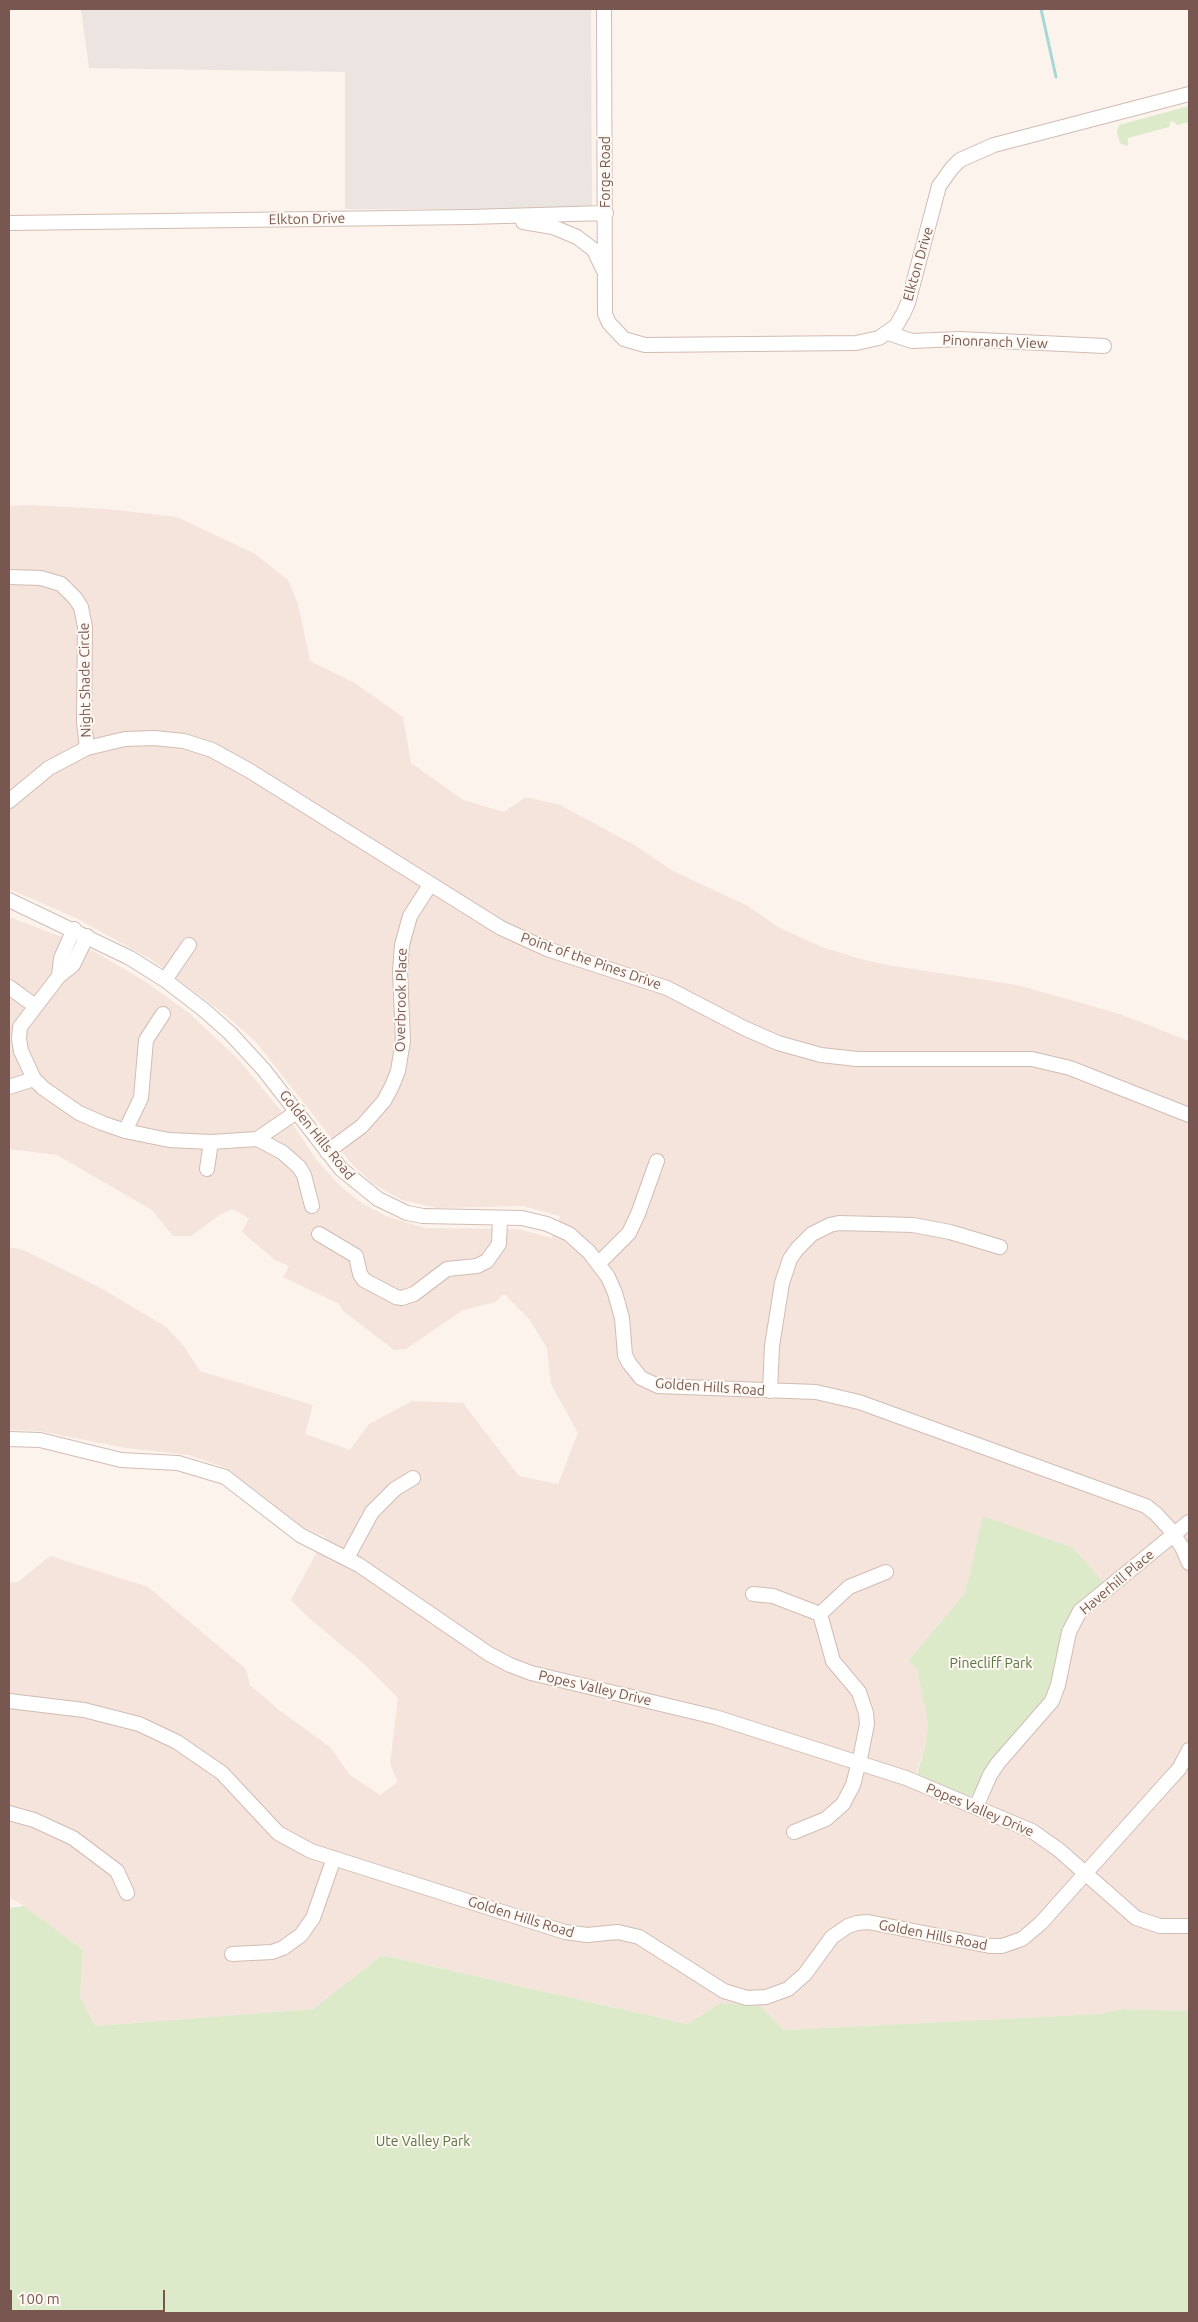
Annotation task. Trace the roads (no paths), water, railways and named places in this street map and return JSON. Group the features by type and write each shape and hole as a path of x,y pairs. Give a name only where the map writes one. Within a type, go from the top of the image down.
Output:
{"street":[{"name":"Forge Road","path":"604,9 605,314 616,333 624,340 645,345 856,343 879,338 888,333"},
{"name":"Elkton Drive","path":"888,333 896,326 908,303 939,186 960,160 994,145 1189,94"},
{"name":"Elkton Drive","path":"9,223 470,217 606,212"},
{"path":"470,217 540,224 566,232 586,242 594,250 604,273"},
{"name":"Pinonranch View","path":"888,333 912,341 959,339 1104,346"},
{"name":"Night Shade Circle","path":"9,578 41,578 61,584 72,593 81,607 85,627 84,722 88,748"},
{"name":"Point of the Pines Drive","path":"9,801 49,768 88,748 125,739 154,738 184,742 212,750 250,771 430,885 501,928 532,944 667,988 744,1028 778,1043 821,1055 857,1059 1032,1059 1070,1068 1189,1116"},
{"name":"Overbrook Place","path":"327,1152 362,1126 384,1101 398,1071 404,1041 400,971 402,945 410,916 430,885"},
{"name":"Golden Hills Road","path":"9,900 130,958 165,980 230,1033 264,1070 342,1170 366,1191 390,1206 407,1213 440,1217 500,1218 535,1221 558,1229 578,1242 599,1264 608,1277 620,1305 625,1355 628,1363 641,1378 650,1383 667,1387 816,1392 843,1397 1146,1506 1174,1534 1189,1563"},
{"path":"59,976 61,958 74,930"},
{"path":"87,936 72,965 59,976 20,1027 21,1051 34,1079 56,1098 79,1112 125,1131 169,1140 211,1142 257,1139 298,1112"},
{"path":"165,980 189,945"},
{"path":"9,987 35,1006"},
{"path":"125,1131 141,1098 146,1040 163,1014"},
{"path":"9,1087 34,1079"},
{"path":"257,1139 282,1152 299,1167 304,1176 312,1206"},
{"path":"207,1170 211,1142"},
{"path":"599,1264 629,1233 638,1214 657,1161"},
{"path":"319,1234 356,1256 360,1274 364,1280 396,1297 402,1298 414,1294 447,1269 477,1266 487,1261 499,1244 500,1218"},
{"path":"770,1391 772,1346 782,1283 790,1259 796,1249 812,1234 830,1225 839,1223 913,1225 950,1232 1000,1247"},
{"name":"Popes Valley Drive","path":"9,1439 40,1440 121,1460 178,1462 214,1472 235,1484 300,1535 347,1558 489,1654 521,1670 715,1717 906,1778 1032,1830 1053,1845 1136,1918 1160,1926 1189,1926"},
{"path":"347,1558 372,1512 395,1489 413,1478"},
{"name":"Haverhill Place","path":"976,1807 990,1775 998,1763 1052,1702 1058,1685 1068,1632 1075,1617 1087,1604 1189,1522"},
{"path":"820,1614 849,1587 886,1572"},
{"path":"753,1594 773,1596 820,1614"},
{"path":"794,1832 826,1819 843,1804 853,1785 867,1724 864,1703 859,1692 833,1661 820,1614"},
{"name":"Golden Hills Road","path":"9,1702 102,1713 159,1732 222,1773 278,1834 311,1851 564,1932 587,1935 618,1932 639,1937 724,1991 747,1998 766,1997 788,1989 805,1974 832,1937 848,1926 857,1923 868,1922 990,1946 1012,1944 1031,1933 1085,1874 1178,1769 1189,1750"},
{"path":"9,1813 34,1820 73,1838 117,1871 127,1893"},
{"path":"232,1954 272,1952 283,1948 301,1935 313,1918 334,1858"}],"waterway":[{"path":"1041,9 1056,77"}],"park label":[{"name":"Pinecliff Park","path":"991,1663"},
{"name":"Ute Valley Park","path":"423,2141"}]}
